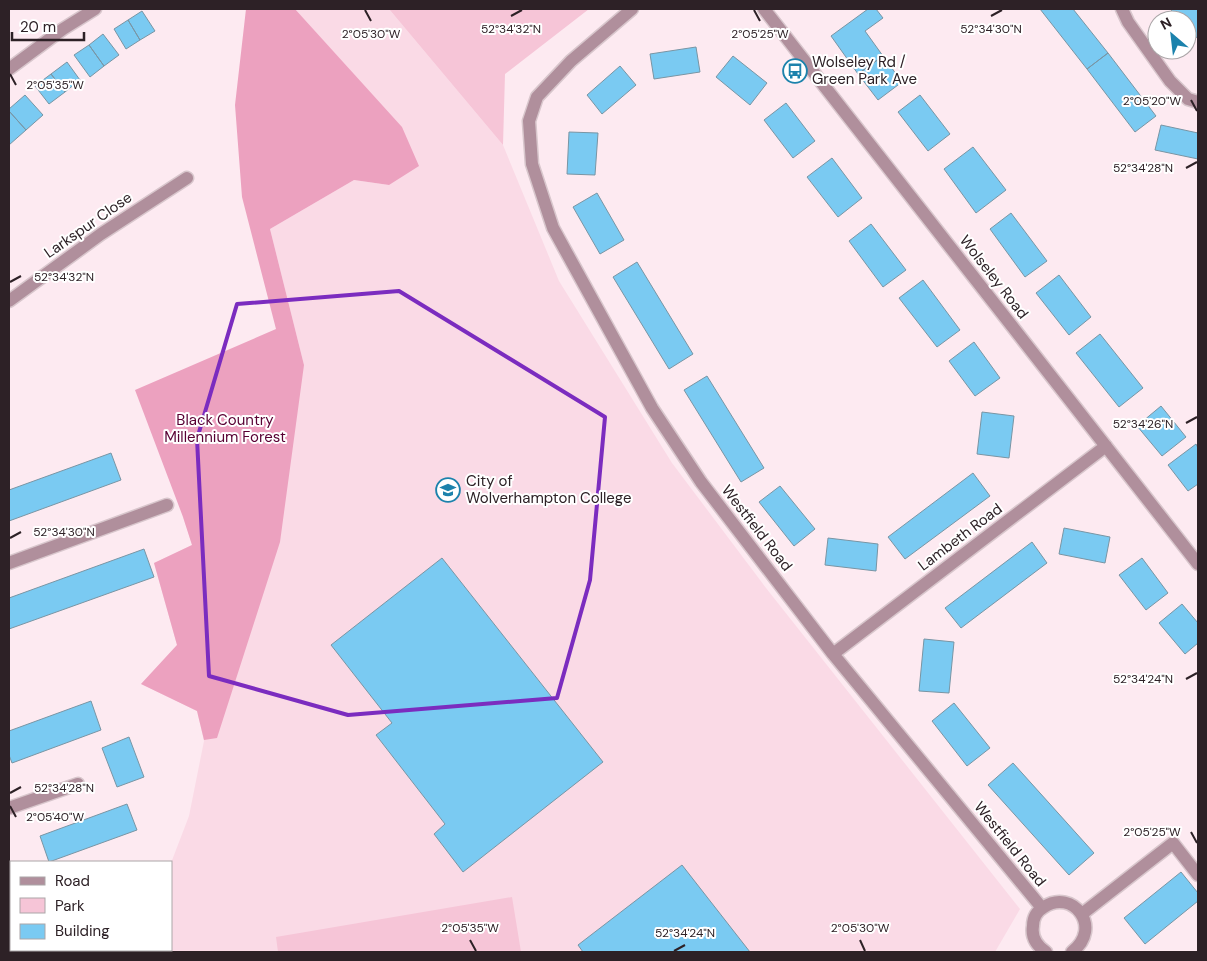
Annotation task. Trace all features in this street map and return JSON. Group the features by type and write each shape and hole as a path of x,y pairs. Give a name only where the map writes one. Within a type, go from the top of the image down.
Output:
{"street":[{"path":"9,69 95,9"},
{"name":"Westfield Road","path":"632,9 571,61 537,97 528,121 532,164 553,228 652,408 701,482 833,654 1042,908"},
{"name":"Wolseley Road","path":"764,9 1198,564"},
{"path":"1122,9 1128,22 1170,81 1188,99 1198,102"},
{"name":"Larkspur Close","path":"9,301 101,234 186,178"},
{"name":"Lambeth Road","path":"833,654 1106,446"},
{"path":"9,563 166,505"},
{"path":"9,808 78,784"},
{"path":"1072,952 1083,940 1086,931 1082,914 1173,843 1198,875"},
{"name":"Westfield Road","path":"1046,952 1034,940 1032,932 1036,915 1042,908 1058,902 1068,903 1082,914"}],"highlighted area":[{"path":"399,291 605,417 590,580 557,698 348,715 209,676 197,439 237,304"}],"shaded area":[{"name":"City of Wolverhampton College","path":"295,9 389,9 503,145 559,281 672,463 766,588 1020,909 995,952 121,952 172,951 172,861 189,816 204,741 197,711 141,684 177,645 154,563 192,545 183,517 304,365 270,229 354,180 389,185 401,127"}],"green space":[{"name":"Black Country Millennium Forest","path":"246,9 295,9 402,127 419,166 389,185 354,180 270,229 304,365 280,542 217,738 204,740 197,711 141,684 177,645 154,563 192,545 135,390 276,329 242,197 235,105"},
{"path":"389,9 589,9 505,74 503,145"},
{"path":"512,897 521,952 278,952 276,937"}],"building":[{"path":"868,9 876,9 883,18 865,31 883,56 858,74 831,36"},
{"path":"1040,9 1073,9 1108,53 1087,69"},
{"path":"1198,9 1198,39 1197,10 1171,10"},
{"path":"142,11 155,31 140,40 128,20"},
{"path":"128,20 140,40 126,49 114,29"},
{"path":"103,34 119,55 104,66 89,45"},
{"path":"89,45 104,66 90,77 74,55"},
{"path":"696,47 700,72 654,79 650,54"},
{"path":"1108,53 1156,116 1135,132 1087,69"},
{"path":"733,56 767,83 750,105 716,77"},
{"path":"883,56 902,82 878,100 858,74"},
{"path":"67,62 80,80 65,92 51,74"},
{"path":"620,66 636,85 602,114 587,95"},
{"path":"51,74 65,92 49,104 35,86"},
{"path":"25,95 43,115 26,130 9,111"},
{"path":"920,95 950,134 928,151 898,112"},
{"path":"786,103 815,141 793,158 764,120"},
{"path":"9,111 26,130 9,145"},
{"path":"1161,125 1198,133 1198,159 1155,150"},
{"path":"569,132 598,133 595,175 567,174"},
{"path":"973,147 1006,190 976,213 944,169"},
{"path":"832,158 862,198 838,217 807,177"},
{"path":"597,193 624,240 600,254 573,207"},
{"path":"1011,213 1047,261 1025,277 990,229"},
{"path":"871,224 906,270 883,287 849,241"},
{"path":"637,262 693,354 669,369 613,277"},
{"path":"1059,275 1091,317 1069,335 1036,293"},
{"path":"923,280 960,330 937,347 899,298"},
{"path":"1100,334 1143,388 1119,407 1076,353"},
{"path":"974,342 1000,378 975,396 949,361"},
{"path":"707,376 764,468 741,482 684,390"},
{"path":"1161,406 1186,437 1162,456 1137,426"},
{"path":"982,412 1014,416 1009,458 977,454"},
{"path":"1196,444 1198,448 1198,484 1188,491 1168,465"},
{"path":"111,453 121,480 9,521 9,490"},
{"path":"973,473 990,496 905,559 888,537"},
{"path":"780,486 815,529 794,546 759,502"},
{"path":"1064,528 1110,537 1105,563 1059,554"},
{"path":"828,538 878,544 876,571 825,565"},
{"path":"1032,542 1047,563 961,628 945,608"},
{"path":"144,549 154,577 9,629 9,598"},
{"path":"442,558 603,762 463,872 434,834 445,824 376,735 392,723 331,645"},
{"path":"1142,558 1168,593 1146,610 1119,575"},
{"path":"1182,604 1198,623 1198,643 1185,654 1159,623"},
{"path":"924,639 954,642 949,693 919,691"},
{"path":"91,701 101,730 12,763 9,755 9,731"},
{"path":"954,703 990,748 967,766 932,721"},
{"path":"129,737 144,777 117,787 102,748"},
{"path":"1013,763 1094,853 1069,875 988,785"},
{"path":"127,804 137,830 52,861 49,861 40,836"},
{"path":"682,865 750,952 583,952 578,945"},
{"path":"1181,872 1198,893 1198,901 1145,944 1124,918"},
{"path":"9,916 10,951 22,952 9,952"}],"place":[{"name":"Wolseley Rd / Green Park Ave","path":"795,71"},
{"name":"City of Wolverhampton College","path":"448,490"}]}
